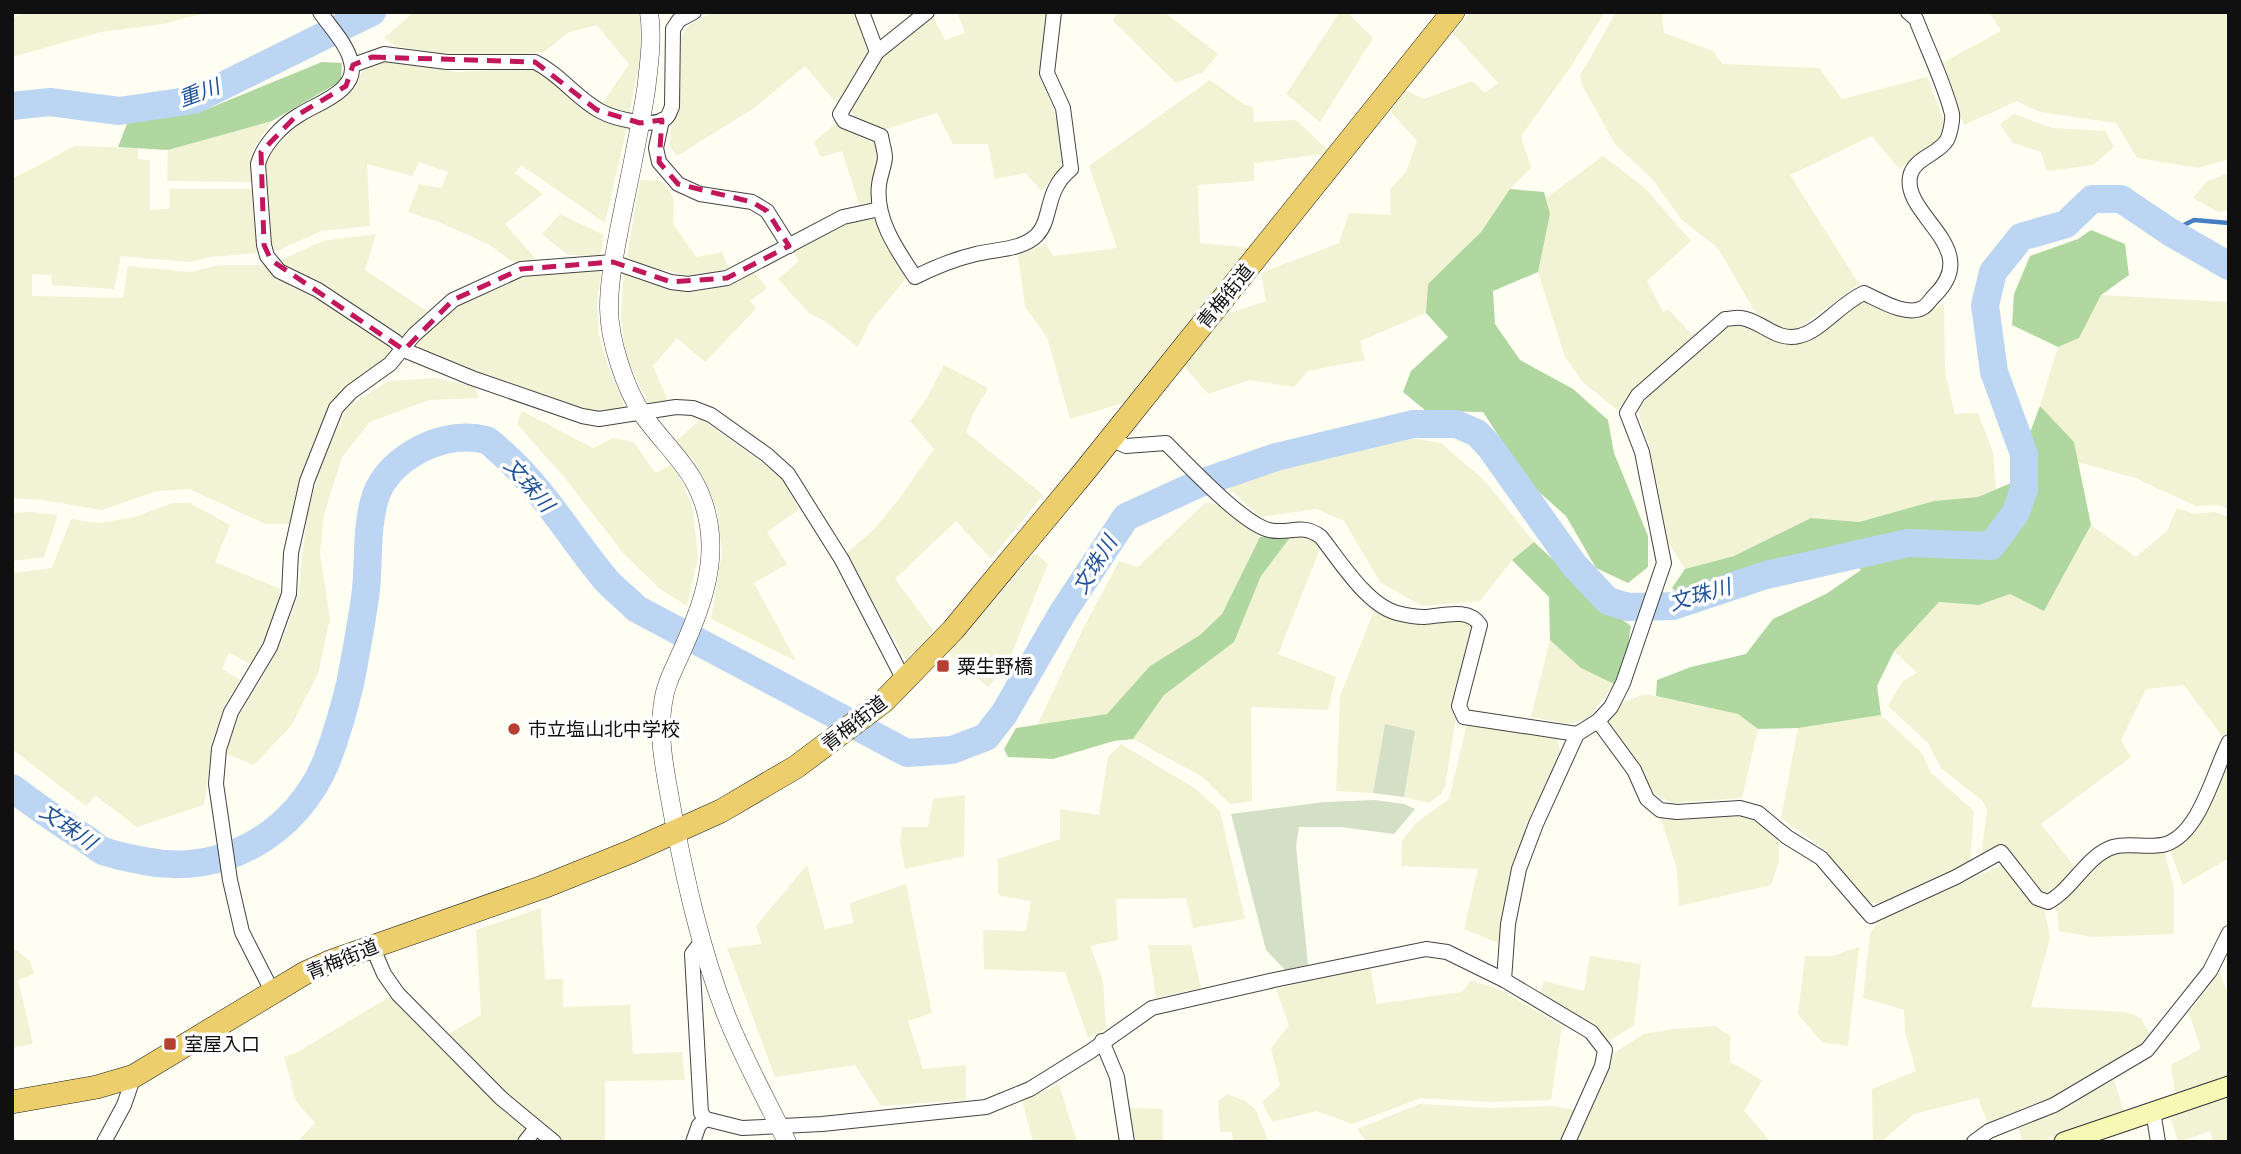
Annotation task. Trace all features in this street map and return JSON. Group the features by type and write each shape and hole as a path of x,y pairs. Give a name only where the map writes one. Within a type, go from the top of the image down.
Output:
{"highway":[{"name":"青梅街道","path":"12,1102 97,1087 134,1076 272,991 332,961 543,887 630,852 721,811 827,746 884,701 953,630 1453,12"}],"main road":[{"path":"2064,1142 2229,1086"}],"street":[{"path":"320,12 350,59 352,78 346,86 296,116 261,152 258,164 264,245 267,256 279,271 318,290 396,341 404,350 472,378 582,416 599,419 676,407 694,408 711,415 767,455 788,474 842,560 904,680"},
{"path":"649,12 650,56 613,262 610,324 619,362 641,413 687,467 698,488 709,525 710,552 700,611 667,684 662,704 663,764 702,941 726,1013 783,1134"},
{"path":"350,59 384,54 447,62 535,62 547,68 597,110 640,122 657,122 667,117 672,107 673,29 679,20 694,12"},
{"path":"862,12 877,52"},
{"path":"927,12 877,52 840,114 844,121 881,136 885,157 879,186 880,209 902,257 915,277 940,265 976,254 1027,244 1040,232 1054,189 1060,178 1071,169 1063,108 1047,74 1054,12"},
{"path":"1504,980 1508,924 1519,869 1536,824 1577,734 1598,721 1611,707 1623,683 1664,563 1642,452 1627,413 1638,395 1725,319 1743,318 1785,337 1799,336 1814,329 1851,299 1864,293 1907,310 1922,308 1939,291 1948,277 1950,259 1946,246 1917,202 1910,188 1910,177 1914,166 1947,141 1953,117 1916,19 1908,12"},
{"path":"662,120 656,148 659,162 678,184 700,194 752,202 767,211 789,246"},
{"path":"272,991 242,932 230,880 216,784 219,748 231,712 270,647 289,594 290,553 307,481 336,408 351,392 390,364 414,335 453,300 521,269 613,262 671,282 688,284 727,278 843,217 880,209"},
{"path":"1110,439 1126,446 1166,443 1224,499 1269,530 1311,529 1321,537 1373,601 1394,612 1420,617 1465,614 1475,617 1479,625 1460,706 1464,717 1577,734"},
{"path":"1598,721 1634,770 1647,799 1660,810 1676,812 1740,808 1758,813 1787,837 1821,858 1871,916 1956,877 2001,852 2037,898 2048,902 2059,896 2087,864 2112,847 2166,844 2189,829 2229,742"},
{"path":"1974,1142 1989,1131 2053,1105 2147,1051 2210,971 2229,933"},
{"path":"702,941 692,954 701,1113 706,1119 742,1128 783,1134 822,1124 986,1107 1030,1089 1152,1008 1426,949 1447,952 1504,980 1591,1032 1605,1050 1602,1066 1568,1142"},
{"path":"372,946 383,974 398,994 502,1098 554,1142"},
{"path":"1102,1041 1117,1077 1126,1142"},
{"path":"104,1142 124,1105 134,1076"},
{"path":"2153,1111 2158,1142"},
{"path":"693,1142 699,1125 706,1119"},
{"path":"526,1142 536,1128"}],"highlighted area":[{"path":"372,57 535,62 597,110 640,123 662,120 659,162 678,184 752,202 767,211 789,246 727,278 671,282 613,262 521,269 453,300 404,350 271,260 264,245 261,152 296,116 346,86 353,65"}],"green space":[{"path":"27,12 205,13 163,24 101,32 12,57 12,18"},
{"path":"414,12 640,12 641,56 629,114 602,104 629,64 597,25 569,32 544,52 503,56 449,55 395,46 384,38"},
{"path":"714,12 855,12 869,53 838,105 805,66 754,108 677,156 670,146 671,127 679,110 680,38 690,24"},
{"path":"957,12 1048,12 1040,73 1060,129 1064,163 1042,191 1025,173 995,179 988,144 953,144 937,113 883,130 857,119 851,111 880,58 932,14 945,40 965,33"},
{"path":"1117,12 1164,12 1218,54 1203,72 1176,83 1113,21"},
{"path":"1340,12 1347,12 1373,38 1320,122 1286,94"},
{"path":"1470,12 1605,12 1570,68 1521,136 1531,168 1510,189 1481,232 1428,284 1426,313 1360,341 1365,360 1308,371 1294,387 1250,380 1208,394 1182,364 1221,316 1266,301 1261,273 1339,243 1349,213 1391,215 1390,189 1406,172 1417,141 1390,111 1406,90 1424,99 1472,81 1485,93 1498,83 1453,33"},
{"path":"1616,12 1662,12 1664,33 1713,51 1722,64 1819,68 1842,99 1927,77 1945,123 1938,139 1899,169 1872,136 1790,175 1859,284 1797,329 1779,329 1755,312 1718,248 1681,219 1653,180 1615,144 1583,87 1580,76"},
{"path":"1989,12 2229,12 2229,159 2198,168 2137,158 2116,123 2040,112 2017,101 1964,125 1942,63 2001,31"},
{"path":"384,61 399,61 457,72 529,68 546,75 627,127 605,223 521,165 515,173 543,194 505,224 536,259 517,265 488,244 439,222 408,212 419,184 441,188 448,172 419,162 412,176 367,164 370,226 322,231 276,251 270,246 263,168 268,154 305,119 355,87 363,69"},
{"path":"322,62 342,63 341,81 272,121 168,150 118,147 128,121 200,112"},
{"path":"1210,80 1245,105 1253,107 1254,122 1296,120 1331,153 1254,163 1254,181 1198,185 1200,243 1251,248 1187,324 1130,401 1070,419 1047,337 1025,307 1018,255 1045,244 1054,256 1117,248 1089,166"},
{"path":"2014,114 2052,128 2105,131 2114,147 2093,165 2047,171 2041,152 2013,143 2000,124"},
{"path":"272,121 253,150 252,182 167,181 168,150"},
{"path":"835,124 876,145 878,162 872,183 873,202 859,204 842,151 821,157 814,142"},
{"path":"75,146 138,148 138,159 150,160 150,210 169,209 170,189 252,189 257,253 189,262 121,256 114,289 52,285 51,275 32,274 32,296 123,298 128,266 190,272 220,265 266,265 292,287 324,301 396,348 389,359 343,390 293,524 265,524 190,489 157,491 102,510 43,500 12,498 12,179"},
{"path":"1603,156 1644,187 1691,241 1647,281 1663,312 1668,309 1693,336 1617,410 1583,382 1565,357 1538,272 1550,214 1546,198"},
{"path":"2229,173 2229,210 2218,212 2193,198 2207,181"},
{"path":"640,180 663,181 674,199 673,224 696,257 722,252 729,269 692,277 640,264 627,257"},
{"path":"1510,189 1544,192 1550,214 1538,272 1493,291 1495,324 1520,360 1573,389 1608,420 1614,453 1648,536 1648,567 1628,583 1596,568 1566,516 1530,484 1483,412 1426,411 1403,392 1411,371 1448,337 1426,313 1428,284 1481,232"},
{"path":"560,214 604,235 600,256 568,255 542,234"},
{"path":"874,219 907,277 870,322 858,347 825,321 809,313 778,279 799,261 793,251 847,224"},
{"path":"2091,230 2125,244 2129,275 2101,295 2079,338 2058,347 2012,325 2014,294 2030,256 2078,239"},
{"path":"376,234 365,270 427,311 401,339 319,282 290,272 279,261 323,241"},
{"path":"598,269 601,274 597,304 599,335 626,410 597,414 578,410 417,349 420,338 451,308 523,274"},
{"path":"754,272 767,288 750,301 756,309 705,362 677,338 653,366 668,401 648,403 625,354 621,314 624,273 677,291 715,288"},
{"path":"2101,295 2229,302 2229,509 2218,505 2196,506 2135,478 2078,462 2074,442 2040,406 2058,347 2079,338"},
{"path":"1869,301 1919,319 1944,303 1945,372 1955,414 1978,413 1993,452 1996,489 1978,497 1934,501 1858,522 1811,518 1734,556 1685,569 1668,542 1650,448 1638,412 1649,395 1728,327 1743,325 1785,345 1809,342 1857,304"},
{"path":"944,365 988,388 966,432 1043,495 991,559 956,521 895,579 934,631 906,660 846,554 875,528 934,449 910,421 927,398"},
{"path":"435,378 475,387 479,398 429,400 370,422 342,457 324,515 320,554 330,618 318,674 291,726 254,765 227,754 231,729 260,682 286,631 298,595 307,514 321,465 347,408 388,381"},
{"path":"2040,406 2074,442 2091,525 2044,611 2010,594 1979,605 1939,602 1894,651 1877,686 1881,715 1798,728 1758,729 1738,714 1656,696 1657,680 1691,667 1746,654 1773,619 1826,594 1861,570 1843,549 1772,566 1679,595 1672,588 1685,569 1734,556 1811,518 1859,522 1934,501 1978,497 2011,483"},
{"path":"522,411 593,448 613,438 634,442 655,473 671,465 682,482 693,510 698,558 687,606 660,589 624,554 565,478 517,424"},
{"path":"701,419 783,478 799,509 767,532 787,564 754,583 796,661 711,619 722,552 717,509 697,464 675,442"},
{"path":"1405,437 1441,443 1485,481 1534,542 1512,560 1480,601 1422,606 1380,582 1344,521 1316,509 1260,517 1226,485"},
{"path":"173,503 190,503 230,525 215,562 280,589 279,604 253,665 229,653 222,669 240,680 225,706 214,737 204,805 137,827 96,796 86,806 12,749 12,573 52,568 71,519 99,523 135,517"},
{"path":"1205,503 1219,505 1260,537 1222,614 1200,635 1150,666 1107,714 1037,725 1119,561 1138,567"},
{"path":"2177,508 2193,514 2215,512 2229,517 2229,735 2224,739 2184,685 2146,689 2121,740 2131,757 2041,824 2074,866 2056,894 2041,894 2003,849 1981,856 1987,811 1983,801 1941,768 1928,743 1888,706 1903,681 1917,673 1894,651 1939,602 1979,605 2010,594 2044,611 2091,525 2136,557 2167,531"},
{"path":"12,513 58,515 44,557 12,561"},
{"path":"1292,535 1312,537 1320,549 1278,654 1336,677 1328,710 1251,707 1252,801 1230,804 1203,777 1133,739 1164,695 1234,642 1261,576"},
{"path":"1292,535 1261,576 1234,642 1164,695 1133,739 1114,741 1053,759 1008,757 1004,749 1016,728 1107,714 1150,666 1200,635 1222,614 1260,537"},
{"path":"1534,542 1583,592 1631,626 1627,652 1614,684 1581,668 1550,640 1549,597 1512,560"},
{"path":"1035,553 1048,564 1007,665 988,687 948,653"},
{"path":"1376,606 1463,618 1474,627 1455,704 1456,719 1445,786 1440,795 1428,803 1404,797 1415,731 1385,724 1373,793 1336,791 1340,696"},
{"path":"1550,640 1581,668 1614,684 1588,719 1569,724 1531,717"},
{"path":"1645,694 1738,714 1758,729 1742,798 1672,803 1655,794 1604,723 1619,704"},
{"path":"1881,715 1922,753 1931,773 1974,811 1970,865 1881,905 1863,900 1826,851 1781,818 1798,728"},
{"path":"1467,723 1557,738 1560,751 1519,853 1498,943 1464,929 1478,869 1401,866 1402,841 1416,823 1449,799"},
{"path":"1385,724 1415,731 1404,797 1373,793"},
{"path":"1121,744 1196,789 1220,811 1245,919 1193,928 1186,898 1116,899 1118,940 1090,946 1103,981 1106,1029 1088,1038 1065,972 984,969 983,930 1026,931 1031,901 998,895 998,859 1060,839 1060,809 1099,815 1108,757"},
{"path":"2229,763 2229,858 2183,885 2171,853 2173,844"},
{"path":"965,795 964,856 905,869 900,842 902,827 928,827 933,799"},
{"path":"1375,800 1404,804 1415,809 1394,834 1341,827 1299,827 1296,846 1308,965 1285,970 1266,950 1231,814 1325,802"},
{"path":"1739,812 1755,819 1778,839 1779,861 1771,885 1679,906 1677,869 1660,816"},
{"path":"2164,849 2174,889 2174,934 2092,937 2059,931 2056,906 2091,866 2112,852"},
{"path":"807,865 825,929 853,923 850,903 906,884 932,1013 908,1021 923,1069 966,1065 966,1100 881,1106 855,1065 775,1077 727,948 762,944 756,926"},
{"path":"2003,865 2045,911 2050,938 2031,1007 2126,1012 2141,1018 2150,1035 2143,1049 2049,1099 1988,1124 1978,1098 1914,1114 1881,1142 1873,1142 1872,1089 1916,1071 1905,1032 1904,1010 1863,998 1870,934 1880,918"},
{"path":"541,908 545,979 563,979 563,1007 630,1005 633,1054 682,1052 685,1080 605,1081 605,1142 563,1142 510,1099 447,1035 481,1015 476,930"},
{"path":"1148,945 1191,945 1201,988 1156,998"},
{"path":"12,947 30,961 34,974 18,980 33,1044 12,1048"},
{"path":"1859,947 1848,1046 1822,1042 1798,1014 1805,956 1833,956"},
{"path":"1590,956 1641,964 1634,1025 1608,1042 1540,994 1544,981 1584,991"},
{"path":"1370,966 1377,1004 1462,992 1471,980 1500,990 1562,1026 1551,1100 1490,1102 1421,1098 1352,1124 1317,1111 1272,1122 1262,1102 1280,1086 1271,1048 1289,1025 1276,989"},
{"path":"2220,972 2229,998 2229,1076 2175,1093 2171,1065 2201,1049 2189,1013"},
{"path":"391,996 525,1129 518,1142 297,1142 315,1123 296,1101 284,1057 296,1053"},
{"path":"1715,1026 1730,1036 1730,1062 1762,1080 1744,1111 1771,1142 1576,1142 1614,1053 1644,1034"},
{"path":"2114,1080 2124,1112 2040,1142 2023,1142 2018,1128"},
{"path":"1059,1085 1077,1142 1033,1142 1022,1100"},
{"path":"1227,1094 1245,1101 1255,1109 1269,1142 1233,1142 1232,1132 1220,1132 1218,1101"},
{"path":"2229,1095 2229,1142 2213,1142 2210,1131 2178,1142 2170,1116"},
{"path":"1420,1104 1490,1108 1552,1106 1577,1110 1562,1142 1367,1142 1357,1129"},
{"path":"1127,1108 1163,1109 1163,1142 1133,1142"}],"water":[{"path":"36,94 119,111 12,115 12,98"}],"waterway":[{"name":"重川","path":"12,106 50,102 119,111 194,100 372,12"},
{"name":"文珠川","path":"12,788 101,850 144,861 173,864 228,856 254,844 276,829 297,809 314,786 327,760 340,722 363,613 369,530 376,495 393,468 421,449 437,442 470,438 486,440 492,444 531,482 606,580 637,609 907,753 952,750 986,737 1004,714 1063,612 1126,517 1198,484 1276,457 1413,424 1456,424 1477,433 1490,447 1574,565 1608,601 1628,607 1673,606 1766,575 1908,543 1991,546 2015,514 2024,490 2024,454 1994,372 1985,305 1993,272 2021,237 2066,224 2092,199 2121,199 2170,232 2229,266"},
{"name":"文珠川","path":"2170,232 2194,220 2229,223"}],"place":[{"name":"粟生野橋","path":"943,666"},
{"name":"市立塩山北中学校","path":"514,729"},
{"name":"室屋入口","path":"170,1044"}]}
